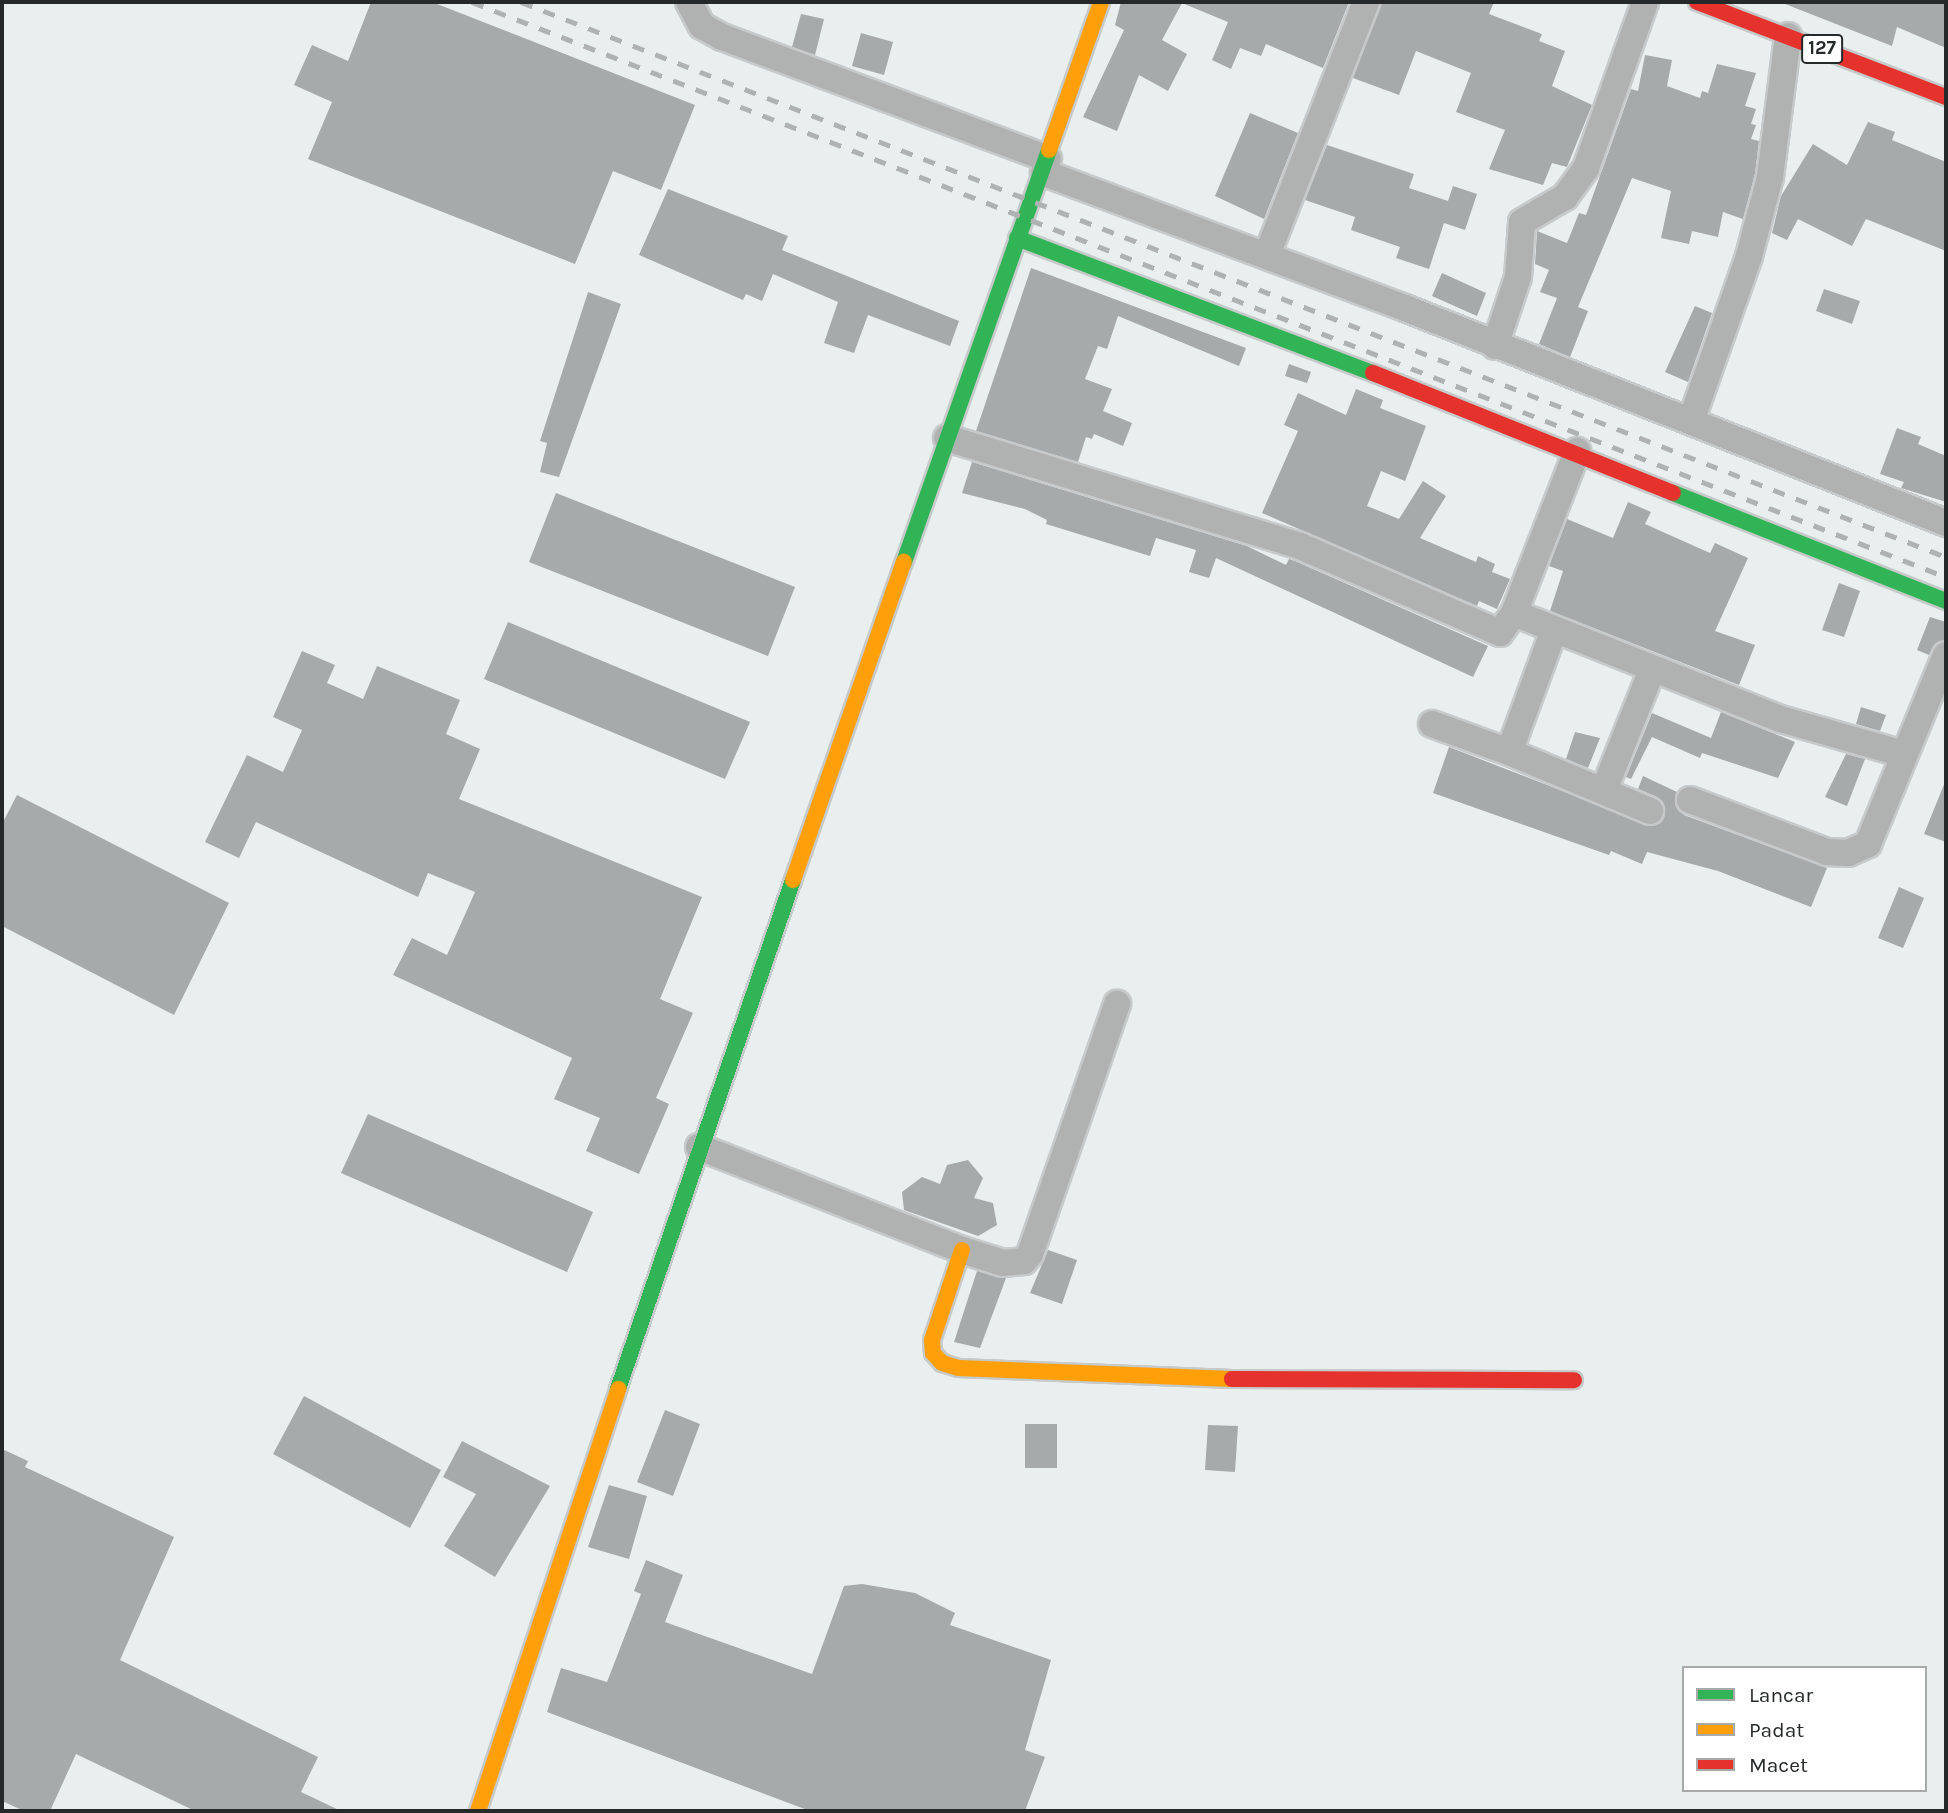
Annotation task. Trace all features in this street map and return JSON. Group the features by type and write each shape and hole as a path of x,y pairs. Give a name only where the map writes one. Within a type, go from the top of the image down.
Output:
{"main road":[{"path":"478,1811 699,1147 1017,238 1046,166 1101,2"},
{"name":"127","path":"1697,2 1746,11 1788,36 1946,97"},
{"path":"1017,238 1577,451 1740,523 1946,601"},
{"path":"962,1250 932,1340 933,1353 942,1363 958,1368 1182,1379 1574,1380"}],"street":[{"path":"689,2 702,26 722,37 1946,523"},
{"path":"1267,255 1366,2"},
{"path":"1495,346 1518,277 1522,222 1564,197 1586,169 1645,2"},
{"path":"1691,421 1742,280 1770,177 1788,36"},
{"path":"947,438 1300,545 1495,632 1503,631 1514,613 1577,451"},
{"path":"1514,613 1652,670 1782,719 1904,754"},
{"path":"1509,752 1554,630"},
{"path":"1690,800 1827,852 1848,853 1868,844 1875,835 1904,754 1946,655"},
{"path":"1604,790 1652,670"},
{"path":"1432,724 1509,752 1650,811"},
{"path":"699,1147 962,1250 1003,1263 1024,1261 1030,1254 1117,1004"}],"building":[{"path":"371,2 432,2 695,105 661,190 613,171 575,264 308,159 332,102 294,85 312,45 348,61"},
{"path":"1121,2 1349,2 1323,68 1266,44 1261,56 1240,48 1231,69 1212,60 1228,22 1182,3 1162,40 1187,54 1168,91 1139,75 1117,131 1083,117 1124,30 1115,25"},
{"path":"1381,2 1494,2 1489,14 1542,34 1539,41 1565,51 1552,86 1592,105 1567,167 1552,163 1543,185 1489,169 1505,130 1456,112 1471,73 1416,51 1399,95 1353,78"},
{"path":"1780,2 1946,2 1946,48 1897,27 1892,46"},
{"path":"801,14 824,19 815,55 792,47"},
{"path":"861,33 893,42 884,75 852,66"},
{"path":"1645,55 1672,60 1667,86 1700,98 1702,91 1708,93 1717,64 1756,73 1745,106 1756,109 1751,124 1756,125 1751,139 1759,141 1755,174 1743,219 1723,212 1718,237 1692,231 1689,244 1661,238 1671,191 1632,178 1578,307 1588,311 1570,357 1539,344 1557,298 1540,292 1549,270 1535,264 1537,231 1567,243 1579,213 1586,215 1631,89 1638,91"},
{"path":"1250,113 1298,133 1264,219 1215,196"},
{"path":"1868,122 1895,132 1892,140 1946,162 1946,251 1866,219 1852,246 1798,219 1787,240 1772,233 1781,196 1813,144 1847,165"},
{"path":"1327,145 1414,174 1409,188 1448,201 1453,186 1477,194 1465,230 1444,223 1429,269 1396,258 1400,247 1351,230 1355,217 1305,200"},
{"path":"668,189 788,236 782,250 959,321 950,346 868,315 854,353 824,343 838,302 773,274 762,301 746,294 743,300 639,255"},
{"path":"1031,268 1246,348 1239,366 1118,316 1107,349 1098,346 1085,379 1112,389 1103,411 1132,423 1123,446 1094,434 1092,439 1086,437 1078,462 976,431"},
{"path":"1442,273 1486,293 1477,316 1432,296"},
{"path":"1824,289 1860,301 1852,324 1816,311"},
{"path":"588,292 621,304 559,477 540,472 547,443 540,441"},
{"path":"1695,306 1712,313 1688,382 1665,372"},
{"path":"1289,364 1311,372 1307,383 1285,376"},
{"path":"1356,389 1383,400 1380,408 1426,426 1405,481 1381,471 1367,506 1399,519 1423,481 1446,496 1420,538 1476,562 1478,556 1495,564 1492,572 1510,579 1497,609 1479,601 1477,606 1262,513 1298,431 1284,425 1298,393 1346,415"},
{"path":"1897,428 1921,437 1918,444 1946,456 1946,502 1901,488 1904,482 1880,474"},
{"path":"972,462 1247,546 1286,565 1289,559 1295,561 1488,646 1473,677 1216,558 1209,578 1189,572 1196,550 1156,538 1150,556 1046,524 1047,520 1025,509 962,493"},
{"path":"556,493 795,587 768,656 529,562"},
{"path":"1628,502 1651,512 1645,524 1710,553 1715,543 1748,558 1715,631 1755,645 1739,685 1550,611 1563,571 1549,566 1567,519 1613,538"},
{"path":"1839,583 1860,591 1844,637 1822,630"},
{"path":"1930,617 1946,622 1946,640 1936,643 1929,655 1917,650"},
{"path":"508,622 750,722 725,779 484,679"},
{"path":"302,651 335,665 327,683 363,699 377,666 460,700 446,734 480,749 459,799 702,897 660,999 693,1013 656,1098 669,1104 639,1174 586,1151 600,1118 554,1099 572,1058 393,975 412,938 447,955 475,892 428,873 418,897 256,822 239,858 205,842 247,755 283,772 302,730 273,717"},
{"path":"1861,707 1886,715 1880,731 1856,724"},
{"path":"1721,712 1795,742 1778,778 1702,753 1700,758 1652,737 1631,779 1626,777 1652,713 1711,738"},
{"path":"1575,732 1600,738 1588,768 1566,759"},
{"path":"1449,747 1653,826 1664,818 1665,808 1657,797 1638,789 1643,776 1677,792 1675,803 1684,815 1827,868 1811,907 1718,871 1647,852 1642,864 1611,851 1609,855 1433,793"},
{"path":"1846,754 1865,759 1847,806 1825,797"},
{"path":"1946,782 1946,842 1924,834"},
{"path":"17,795 229,903 174,1015 2,926 2,824"},
{"path":"1899,887 1924,898 1903,948 1878,938"},
{"path":"368,1114 593,1212 567,1272 341,1173"},
{"path":"968,1160 983,1178 974,1198 993,1203 997,1225 978,1236 904,1210 902,1192 922,1177 940,1184 947,1165"},
{"path":"1048,1250 1077,1260 1062,1304 1030,1293"},
{"path":"977,1271 1006,1278 980,1348 954,1342"},
{"path":"304,1396 441,1470 410,1528 273,1454"},
{"path":"665,1410 700,1424 673,1496 637,1482"},
{"path":"1025,1424 1057,1424 1057,1468 1025,1468"},
{"path":"1208,1425 1238,1426 1235,1472 1205,1470"},
{"path":"462,1441 550,1486 495,1577 444,1546 476,1494 443,1477"},
{"path":"2,1449 28,1461 25,1467 174,1537 120,1660 318,1757 301,1792 341,1811 195,1811 76,1754 50,1811 24,1811 2,1801"},
{"path":"609,1485 647,1496 629,1559 588,1547"},
{"path":"646,1560 683,1575 665,1622 812,1674 844,1586 862,1584 915,1593 955,1613 950,1625 1051,1660 1025,1750 1045,1757 1025,1811 810,1811 547,1712 561,1668 607,1682 641,1594 634,1591"}],"railway":[{"path":"472,2 1946,577"},
{"path":"521,2 1946,557"}],"traffic: fast":[{"path":"904,562 1049,150"},
{"path":"1017,238 1373,373"},
{"path":"1673,493 1946,601"},
{"path":"618,1389 793,880"}],"traffic: slow":[{"path":"1049,150 1101,2"},
{"path":"793,880 904,562"},
{"path":"962,1250 932,1340 933,1353 942,1363 958,1368 1232,1379"},
{"path":"478,1811 618,1389"}],"traffic: jam":[{"path":"1697,2 1946,97"},
{"path":"1373,373 1673,493"},
{"path":"1232,1379 1574,1380"}]}
